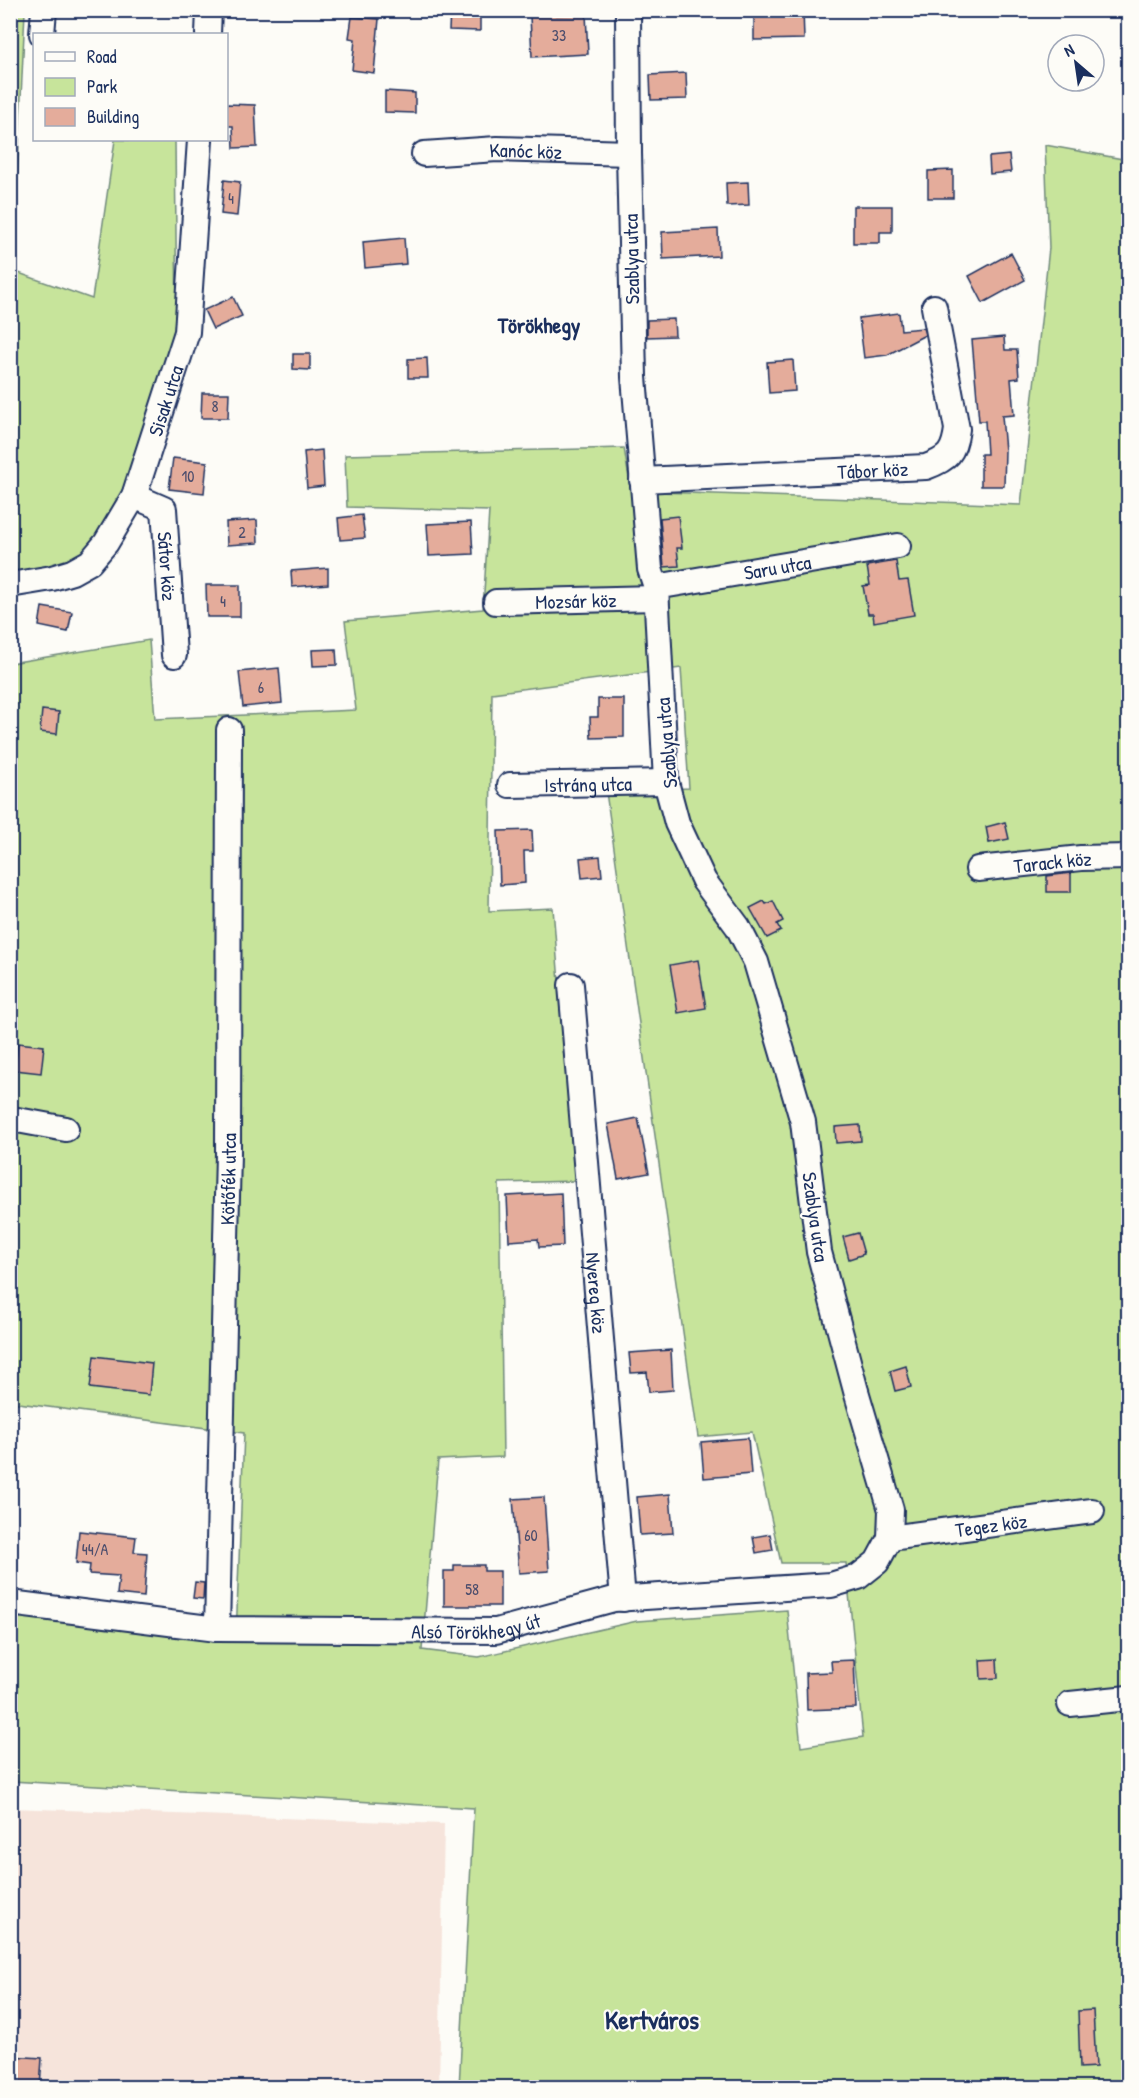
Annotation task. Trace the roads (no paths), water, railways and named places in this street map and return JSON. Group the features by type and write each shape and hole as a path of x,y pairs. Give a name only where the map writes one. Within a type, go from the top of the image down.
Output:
{"street":[{"path":"42,33 44,10"},
{"path":"208,33 209,10"},
{"name":"Szablya utca","path":"628,10 628,153 634,377 650,569 656,592 666,782 677,823 704,881 738,927 756,962 803,1122 819,1252 891,1510"},
{"name":"Sisak utca","path":"10,585 52,578 72,572 90,562 106,543 134,496 187,332 200,141"},
{"name":"Kanóc köz","path":"424,154 498,149 628,153"},
{"name":"Tábor köz","path":"642,480 926,467 942,461 955,447 957,429 934,307"},
{"name":"Sátor köz","path":"134,496 164,509 174,655"},
{"name":"Saru utca","path":"656,592 898,546"},
{"name":"Mozsár köz","path":"496,602 656,592"},
{"name":"Kötőfék utca","path":"217,1629 228,1153 229,729"},
{"name":"Istráng utca","path":"510,785 666,782"},
{"name":"Tarack köz","path":"978,869 1081,858 1128,857"},
{"name":"Nyereg köz","path":"571,986 623,1599"},
{"path":"11,1122 66,1129"},
{"name":"Alsó Törökhegy út","path":"10,1603 217,1629 496,1631 623,1599 831,1585 858,1577 877,1562 890,1538 891,1510"},
{"name":"Tegez köz","path":"890,1538 1092,1510"},
{"path":"1070,1704 1128,1698"}],"district":[{"name":"Törökhegy","path":"539,325"},
{"name":"Kertváros","path":"652,2019"}]}
